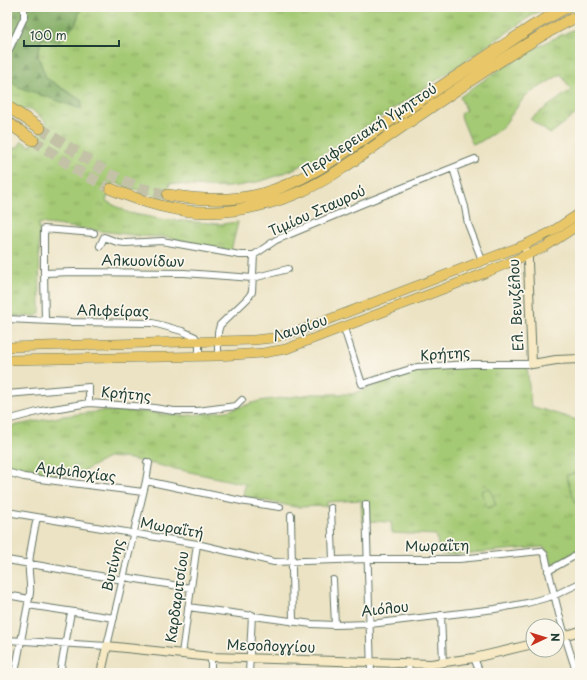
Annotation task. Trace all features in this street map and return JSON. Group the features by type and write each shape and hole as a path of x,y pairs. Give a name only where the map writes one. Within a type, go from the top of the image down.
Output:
{"highway":[{"path":"534,26 558,7"},
{"name":"Περιφερειακή Υμηττού","path":"168,195 193,199 214,200 238,198 261,194 308,175 534,26 567,7"},
{"name":"Περιφερειακή Υμηττού","path":"111,189 162,207 187,211 211,212 235,210 260,205 301,191 341,168 494,65 553,29 580,15"},
{"path":"553,29 580,20"},
{"path":"7,106 40,128"},
{"path":"7,122 33,140"}],"main road":[{"name":"Λαυρίου","path":"7,347 218,342 262,340 282,336 524,245 551,232 580,213"},
{"name":"Λαυρίου","path":"7,360 218,356 263,353 281,350 344,328 486,273 545,247 580,224"}],"street":[{"path":"7,54 24,18 24,7"},
{"name":"Τιμίου Σταυρού","path":"254,255 276,240 474,159"},
{"path":"453,168 468,224 482,260"},
{"path":"45,320 44,229 94,233"},
{"path":"100,246 104,237 124,243 162,241 240,255 254,255 252,292 248,298 220,325 218,332 218,356"},
{"name":"Ελ. Βενιζέλου","path":"524,245 528,255 532,364"},
{"name":"Αλκυονίδων","path":"44,273 184,273 253,278 288,269"},
{"name":"Αλιφείρας","path":"7,319 72,322 153,323 165,325 186,333 195,337 199,342"},
{"name":"Κρήτης","path":"344,328 362,384 417,367 466,364 532,364"},
{"path":"199,342 199,356"},
{"path":"532,364 556,360 580,359"},
{"path":"7,394 89,387 89,403"},
{"name":"Κρήτης","path":"7,420 41,411 89,403 147,407 174,411 197,411 236,406 242,400"},
{"name":"Βυτίνης","path":"101,673 146,481 148,462"},
{"name":"Αμφιλοχίας","path":"7,472 24,477 143,492"},
{"path":"146,481 246,502 280,507"},
{"path":"366,504 371,673"},
{"path":"331,508 333,560"},
{"name":"Μωραΐτή","path":"7,512 197,544 271,562 333,560"},
{"path":"291,515 293,622"},
{"path":"15,673 29,602 31,586 29,564 37,517"},
{"name":"Καρδαριτσίου","path":"182,654 197,544"},
{"name":"Μωραΐτη","path":"333,560 368,558 459,559 541,551 545,555 548,571"},
{"path":"558,618 548,571 580,553"},
{"path":"7,560 123,579 191,588"},
{"path":"333,580 335,625"},
{"name":"Αιόλου","path":"188,607 293,622 335,625 370,624 513,606 554,596 580,583"},
{"path":"7,595 71,612 114,618"},
{"path":"60,673 71,612"},
{"path":"441,615 443,663"},
{"path":"249,673 252,616"},
{"path":"565,637 580,632"},
{"name":"Μεσολογγίου","path":"7,640 108,646 211,657 408,663 443,663 474,658 525,646"},
{"path":"565,647 577,673"},
{"path":"211,657 211,673"},
{"path":"474,658 480,673"},
{"path":"408,663 409,673"}],"green space":[{"path":"7,7 81,7 76,23 60,42 41,39 38,56 46,78 82,101 81,109 16,86 7,74"},
{"path":"81,7 547,7 534,14 429,86 340,144 283,174 243,185 225,187 206,187 170,183 166,199 113,182 106,201 129,213 160,219 222,224 238,222 231,251 166,237 140,236 39,223 40,313 36,316 7,316 7,150 18,147 22,141 31,146 46,122 31,109 20,110 7,101 7,74 16,86 82,101 46,78 38,56 41,38 76,23"},
{"path":"580,27 580,111 550,134 530,119 571,90 561,74 525,96 502,128 480,142 472,144 460,114 466,110 460,97 518,58 548,41"},
{"path":"527,366 531,406 580,421 580,471 567,476 580,502 580,550 552,565 548,551 543,547 446,555 440,554 436,535 392,533 391,522 362,521 361,500 327,502 327,506 295,507 243,496 245,484 130,459 110,457 74,476 13,469 7,464 7,427 64,416 102,411 145,412 182,416 227,411 259,401 312,394 352,394 404,375 442,368"},
{"path":"580,471 580,502 576,504 566,476"},
{"path":"490,488 496,505 487,508 481,491"}],"tunnel":[{"path":"40,128 107,173 143,189 168,195"},
{"path":"33,140 80,172 111,189"}]}
